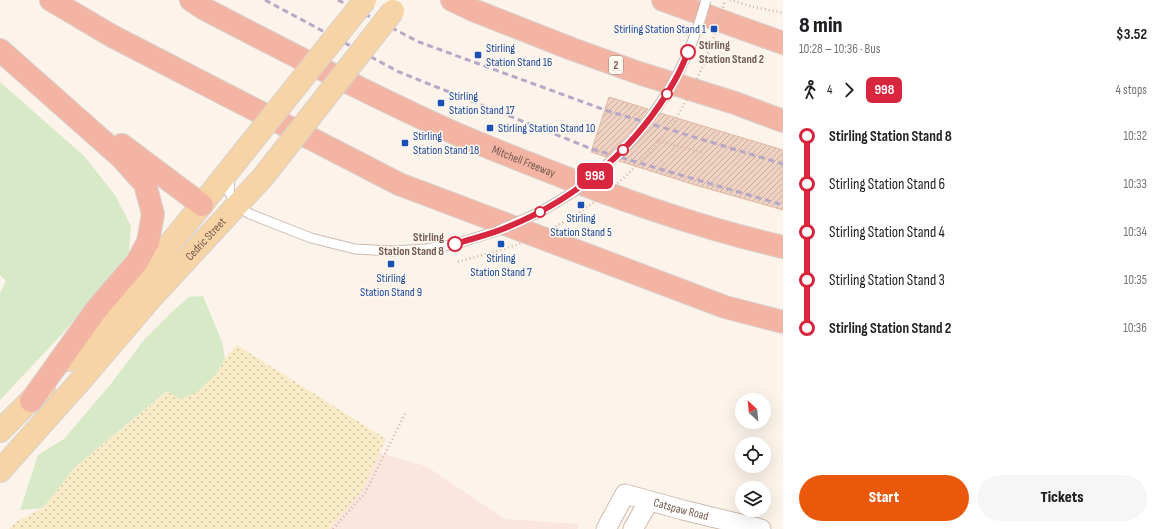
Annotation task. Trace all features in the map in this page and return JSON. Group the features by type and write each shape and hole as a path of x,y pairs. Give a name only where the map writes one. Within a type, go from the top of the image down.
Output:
{"highway":[{"path":"50,0 112,36 399,184 725,307 783,322"},
{"name":"2","path":"452,0 473,10 638,73 735,103 783,121"},
{"path":"663,0 783,43"},
{"name":"Mitchell Freeway","path":"193,3 327,72 453,133 577,183 753,240 783,247"},
{"path":"0,50 122,158 145,184 153,214 148,242 137,262 96,310 31,401"},
{"path":"83,123 127,147 211,213"}],"main road":[{"name":"Cedric Street","path":"0,471 82,379 152,297 211,213 246,149 365,0"},
{"name":"Cedric Street","path":"0,431 31,401 211,213 243,210 269,170 402,0"}],"street":[{"name":"Catspaw Road","path":"606,529 624,494 761,529"},
{"path":"633,529 649,501"}],"lane":[{"path":"246,149 230,173 229,192 243,210 311,238 355,249 393,251 426,249 455,244 497,232 540,212 572,193 592,179 621,153 655,112 676,79 700,24 706,0"}],"path":[{"path":"730,0 783,13"},
{"path":"658,141 704,154"},
{"path":"333,529 365,493 406,412"}],"shaded area":[{"path":"353,445 426,466 505,519 579,524 577,529 68,529"}],"sand":[{"path":"237,345 386,439 362,491 329,529 9,529 16,522 43,508 74,468 168,391 216,374 225,358"}],"green space":[{"path":"0,82 84,156 115,195 131,226 129,252 64,332 0,400 0,293 6,281 0,275"},
{"path":"203,296 222,342 225,358 216,374 197,392 180,399 167,391 74,468 43,508 20,510 38,455 64,439 110,385 144,340 175,309 189,297"}],"building":[{"path":"609,97 648,109 634,128 606,157 591,152"},
{"path":"660,113 783,150 783,210 695,185 619,161 643,135"}],"railway":[{"path":"265,0 399,72 592,149 783,205"},
{"path":"338,0 419,42 605,110 783,164"}],"bus line":[{"name":"998","path":"455,244 497,232 511,226 556,204 592,179 621,153 655,112 676,79 688,52"}],"place":[{"name":"Stirling Station Stand 1","path":"714,29"},
{"name":"Stirling Station Stand 2","path":"688,52"},
{"name":"Stirling Station Stand 16","path":"478,55"},
{"name":"Stirling Station Stand 17","path":"441,103"},
{"name":"Stirling Station Stand 10","path":"490,128"},
{"name":"Stirling Station Stand 18","path":"405,143"},
{"name":"Stirling Station Stand 5","path":"581,205"},
{"name":"Stirling Station Stand 8","path":"455,244"},
{"name":"Stirling Station Stand 7","path":"501,244"},
{"name":"Stirling Station Stand 9","path":"391,264"}]}
